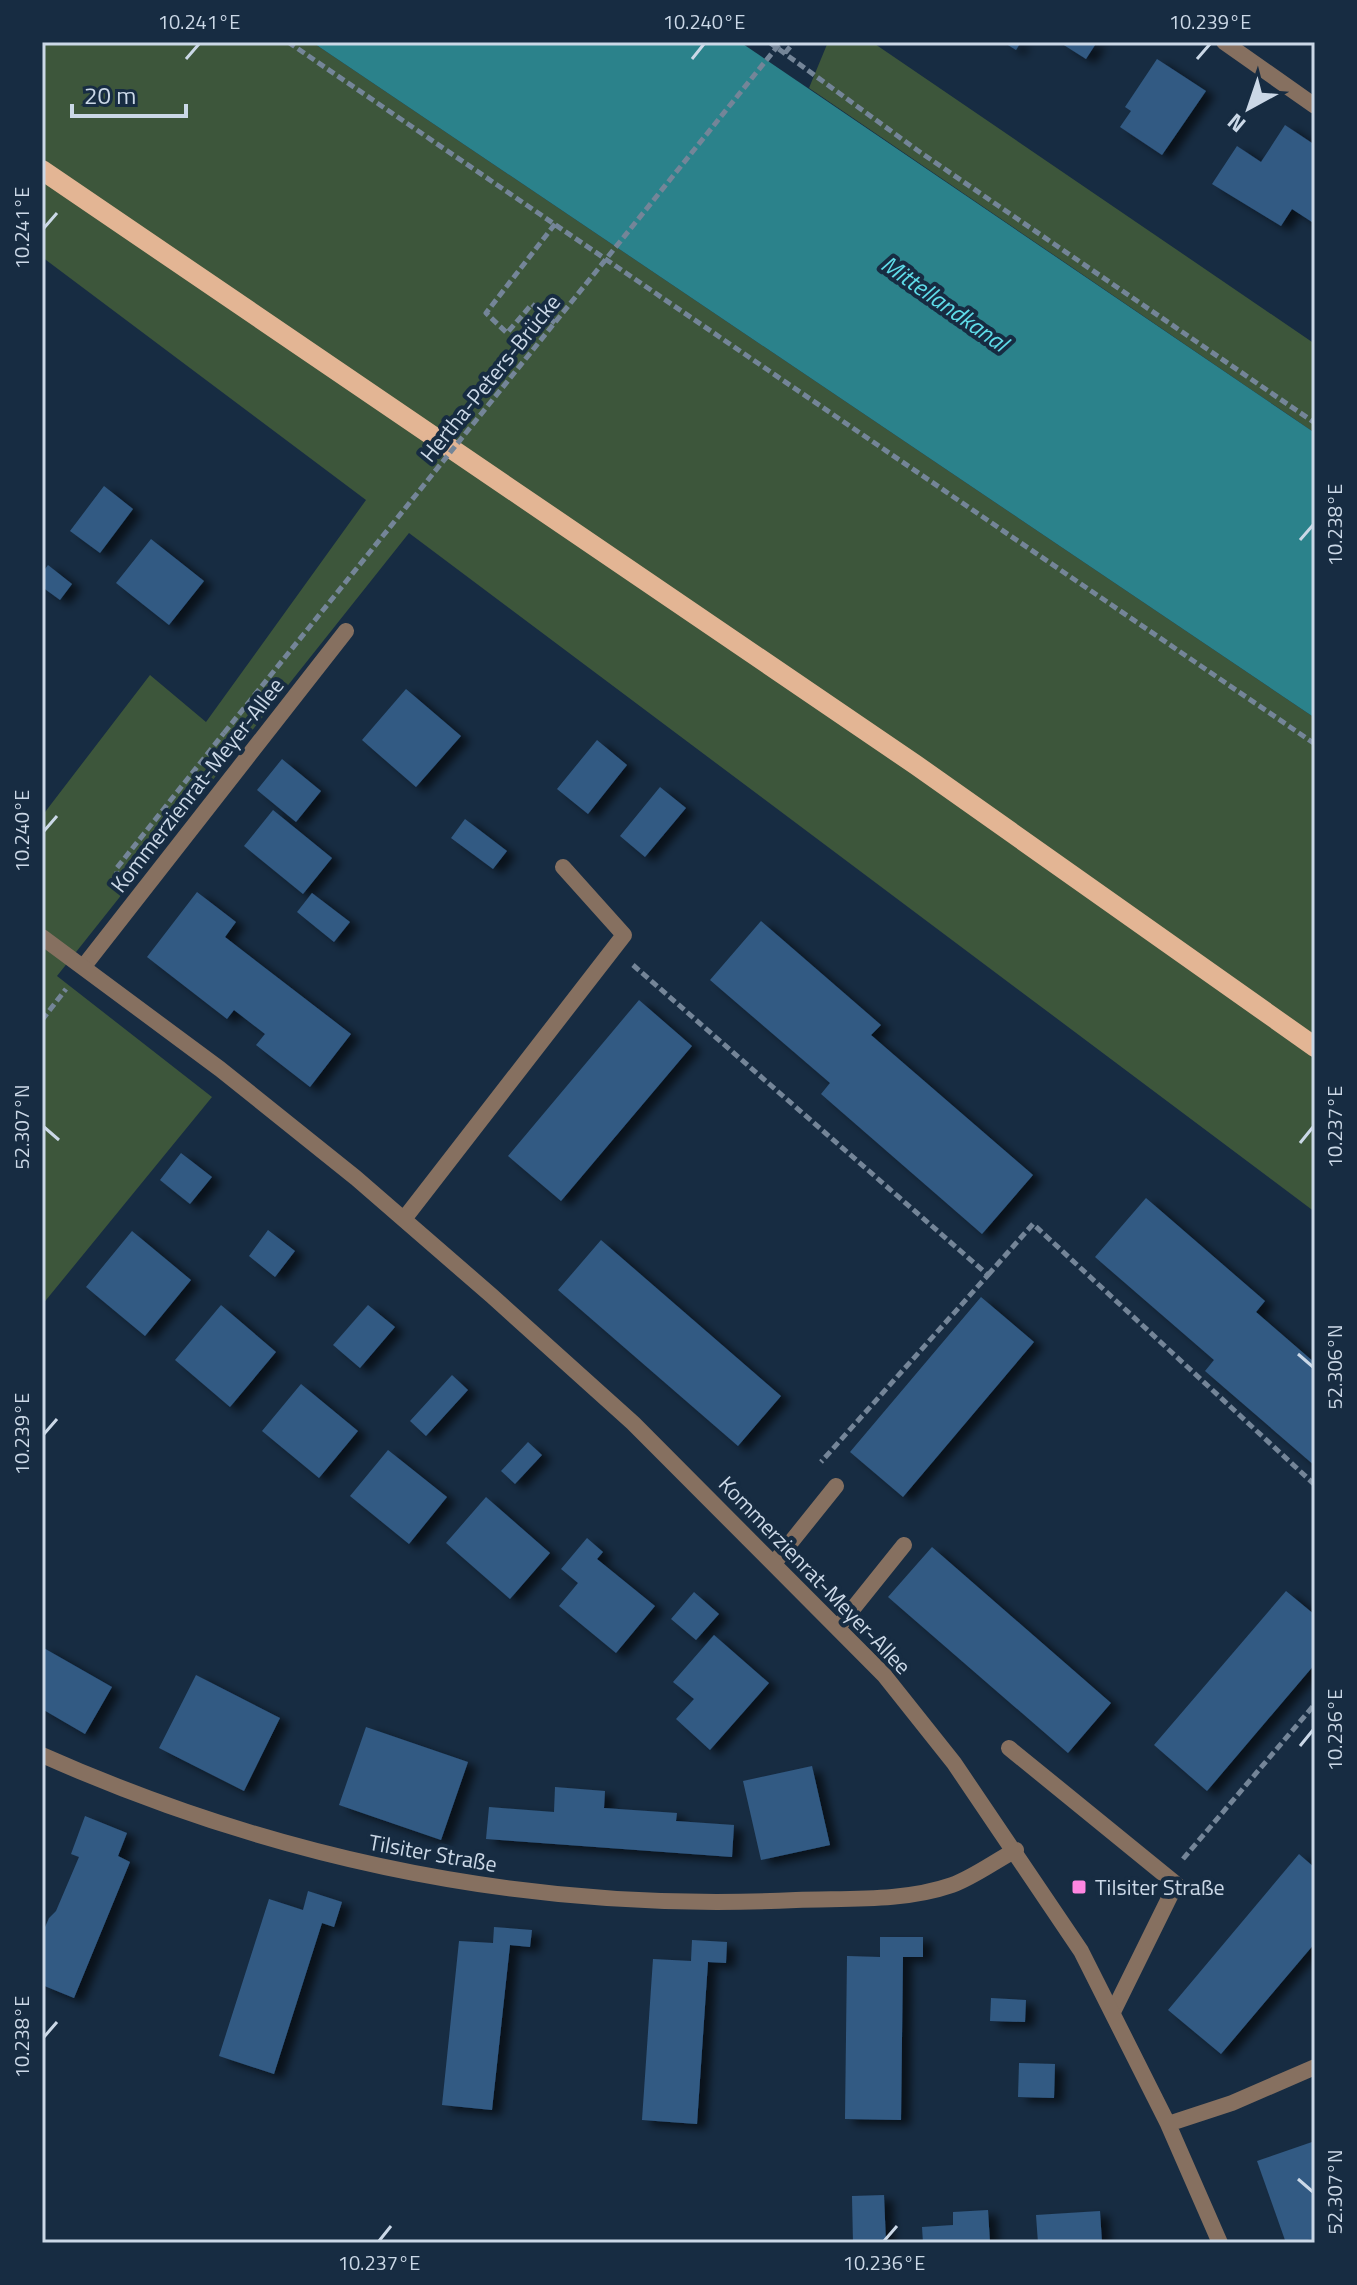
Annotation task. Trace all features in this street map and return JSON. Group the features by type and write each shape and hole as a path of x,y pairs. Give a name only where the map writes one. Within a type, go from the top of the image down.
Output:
{"main road":[{"path":"42,170 916,765 1315,1047"}],"street":[{"path":"1224,42 1315,106"},
{"name":"Kommerzienrat-Meyer-Allee","path":"84,966 346,631"},
{"path":"404,1219 624,935 563,867"},
{"name":"Kommerzienrat-Meyer-Allee","path":"42,937 220,1069 404,1219 633,1423 839,1626 884,1675 954,1763 1016,1850 1081,1951 1168,2124 1220,2243"},
{"path":"775,1562 836,1486"},
{"path":"839,1626 904,1545"},
{"path":"1009,1748 1176,1884 1113,2012"},
{"name":"Tilsiter Straße","path":"42,1755 174,1807 320,1855 438,1879 629,1902 718,1904 904,1896 953,1884 1016,1850"},
{"path":"1168,2124 1232,2103 1315,2067"}],"path":[{"path":"288,42 1315,744"},
{"path":"769,42 917,150 1315,423"},
{"name":"Hertha-Peters-Brücke","path":"224,733 781,42"},
{"path":"785,53 794,42"},
{"path":"555,224 486,313 507,333 532,304 555,323"},
{"path":"614,948 988,1275"},
{"path":"42,1020 84,966"},
{"path":"814,1470 1033,1224 1315,1485"},
{"path":"1167,1877 1315,1704"}],"shaded area":[{"path":"42,42 312,42 1315,718 1315,1212 409,533 57,976 212,1097 42,1305 42,816 150,675 206,722 366,500 42,257"},
{"path":"828,42 872,42 1315,344 1315,433 809,88"}],"water":[{"name":"Mittellandkanal","path":"312,42 740,42 1315,433 1315,718"}],"building":[{"path":"1003,42 1021,42 1016,50"},
{"path":"1059,42 1097,42 1086,59"},
{"path":"1157,59 1206,91 1162,155 1120,127 1131,111 1125,107"},
{"path":"1285,125 1315,145 1315,224 1292,209 1281,226 1212,184 1237,146 1261,162"},
{"path":"104,486 133,509 100,553 70,531"},
{"path":"151,539 204,581 169,625 116,583"},
{"path":"48,565 72,584 60,600 42,587 42,573"},
{"path":"406,689 461,736 416,787 362,740"},
{"path":"597,740 627,765 588,814 557,789"},
{"path":"282,759 321,791 296,822 257,790"},
{"path":"660,787 686,808 645,857 620,836"},
{"path":"273,810 332,858 303,894 244,846"},
{"path":"465,819 507,851 493,869 451,838"},
{"path":"197,892 236,922 225,937 351,1034 310,1087 256,1045 265,1034 234,1010 227,1019 147,957"},
{"path":"312,893 350,922 334,942 297,912"},
{"path":"761,921 881,1025 871,1035 1033,1175 982,1234 821,1094 830,1083 710,980"},
{"path":"639,1000 692,1046 561,1201 508,1156"},
{"path":"181,1153 212,1177 190,1204 160,1180"},
{"path":"1146,1198 1265,1301 1256,1312 1315,1363 1315,1466 1205,1371 1214,1360 1095,1257"},
{"path":"268,1230 295,1251 275,1277 249,1256"},
{"path":"132,1231 191,1280 145,1336 86,1287"},
{"path":"601,1240 781,1396 738,1446 558,1290"},
{"path":"981,1297 1034,1342 903,1497 850,1452"},
{"path":"221,1305 276,1352 230,1407 175,1360"},
{"path":"368,1305 395,1327 360,1368 333,1345"},
{"path":"452,1375 468,1390 426,1436 410,1421"},
{"path":"301,1384 358,1431 319,1478 262,1431"},
{"path":"528,1442 542,1455 515,1484 501,1471"},
{"path":"388,1450 447,1497 409,1544 350,1496"},
{"path":"486,1497 550,1553 510,1599 446,1543"},
{"path":"587,1538 603,1552 597,1559 655,1606 616,1653 559,1606 578,1583 561,1569"},
{"path":"932,1547 1111,1703 1068,1753 888,1597"},
{"path":"1286,1591 1315,1615 1315,1664 1207,1791 1154,1745"},
{"path":"694,1592 719,1614 696,1640 671,1619"},
{"path":"714,1635 769,1683 710,1750 676,1719 694,1699 673,1682"},
{"path":"42,1647 112,1687 85,1734 42,1709"},
{"path":"196,1675 280,1718 244,1791 159,1748"},
{"path":"366,1727 468,1762 441,1840 339,1805"},
{"path":"812,1766 830,1845 761,1860 743,1781"},
{"path":"555,1787 605,1791 604,1808 677,1813 676,1821 734,1825 732,1857 486,1839 489,1807 554,1812"},
{"path":"85,1816 127,1833 118,1856 130,1862 74,1998 42,1985 42,1934 56,1911 79,1857 71,1854"},
{"path":"1299,1854 1315,1868 1315,1943 1221,2054 1168,2010"},
{"path":"308,1891 342,1902 334,1927 322,1923 274,2074 219,2056 269,1899 303,1910"},
{"path":"494,1927 532,1930 530,1947 510,1945 492,2110 442,2105 459,1941 493,1943"},
{"path":"880,1937 923,1937 923,1957 903,1957 901,2120 845,2119 847,1956 880,1957"},
{"path":"692,1940 727,1942 726,1963 708,1962 697,2124 642,2120 653,1959 691,1961"},
{"path":"991,1998 1026,2000 1025,2022 990,2021"},
{"path":"1019,2063 1055,2064 1054,2098 1018,2097"},
{"path":"1312,2142 1315,2152 1315,2239 1286,2243 1257,2161"},
{"path":"884,2195 886,2243 853,2243 852,2196"},
{"path":"988,2210 990,2243 923,2243 922,2227 953,2225 953,2212"},
{"path":"1100,2211 1102,2243 1038,2243 1036,2215"}],"place":[{"name":"Tilsiter Straße","path":"1079,1887"}]}
